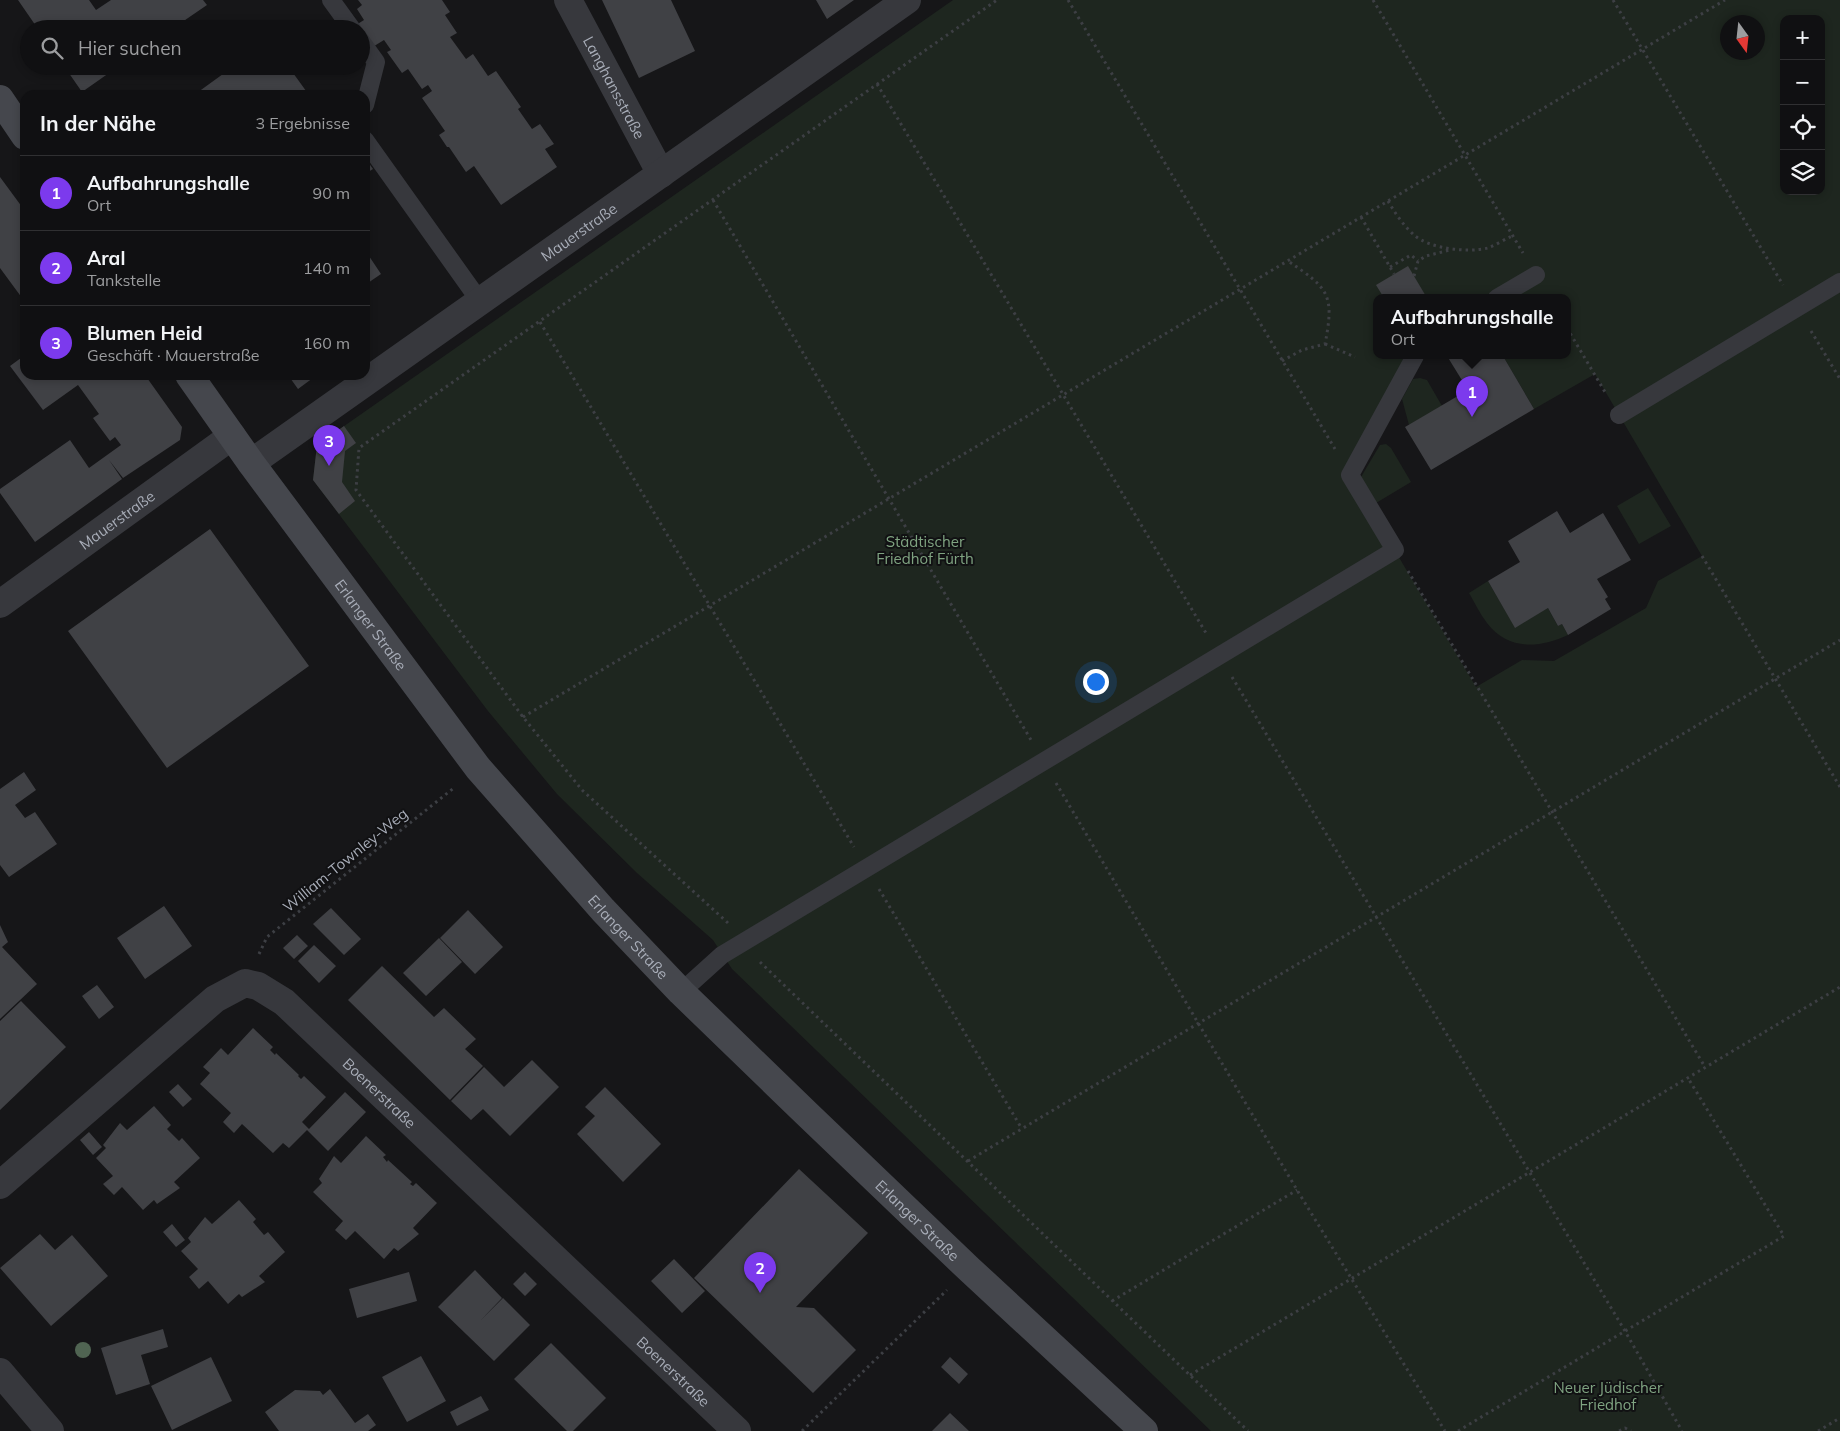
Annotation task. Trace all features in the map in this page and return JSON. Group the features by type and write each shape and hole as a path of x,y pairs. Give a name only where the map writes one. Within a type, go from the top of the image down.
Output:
{"main road":[{"path":"0,100 20,129"},
{"name":"Erlanger Straße","path":"193,380 251,463 478,768 603,910 681,992 969,1269 1144,1431"}],"street":[{"name":"Langhansstraße","path":"568,0 661,174"},
{"name":"Mauerstraße","path":"370,378 907,0"},
{"name":"Mauerstraße","path":"251,463 368,380"},
{"name":"Mauerstraße","path":"0,604 232,436"},
{"path":"0,1185 215,999 245,984"},
{"name":"Boenerstraße","path":"245,984 258,986 284,1002 737,1431"},
{"path":"0,1372 50,1431"}],"lane":[{"path":"332,0 346,20"},
{"path":"369,90 376,62 370,54"},
{"path":"370,147 480,300"},
{"path":"1504,294 1536,275"},
{"path":"1619,415 1840,282"},
{"path":"681,992 722,955 1395,550 1350,475 1414,359"}],"path":[{"path":"733,928 582,790 523,717 356,490 359,448 997,0"},
{"path":"1068,0 1350,475"},
{"path":"1373,0 1536,275"},
{"path":"1613,0 1784,286"},
{"path":"523,717 1725,0"},
{"path":"877,84 1211,641"},
{"path":"713,200 1035,746"},
{"path":"1388,201 1399,219 1415,236 1441,247 1462,251 1489,248 1512,236"},
{"path":"1361,217 1394,274"},
{"path":"1414,276 1418,261 1426,256 1453,249"},
{"path":"1390,267 1411,255 1418,261"},
{"path":"1288,260 1316,280 1323,288 1329,309 1329,321 1324,344"},
{"path":"540,322 857,853"},
{"path":"1811,330 1840,379"},
{"path":"1571,335 1606,394"},
{"path":"1282,361 1302,350 1324,344 1355,356"},
{"path":"1702,556 1840,787"},
{"path":"1404,564 1705,1068"},
{"path":"968,1161 1840,640"},
{"path":"1228,670 1625,1331 1682,1431"},
{"name":"William-Townley-Weg","path":"245,984 267,937 478,768"},
{"path":"1052,776 1297,1190 1445,1431"},
{"path":"875,883 1022,1129"},
{"path":"753,956 1248,1431"},
{"path":"1190,1375 1840,987"},
{"path":"1458,1431 1784,1236 1688,1078"},
{"path":"1112,1301 1297,1190"},
{"path":"802,1431 969,1269"},
{"path":"1818,1431 1840,1418"},
{"path":"1619,1431 1625,1428 1630,1431"}],"green space":[{"name":"Städtischer Friedhof Fürth","path":"953,0 1840,0 1840,1431 1211,1431 732,969 713,940 637,873 557,794 488,711 313,480 317,445","holes":["1373,294 1571,294 1571,359 1505,359 1534,409 1595,374 1702,556 1658,581 1646,608 1554,661 1522,660 1476,687 1350,475 1413,359 1373,359"]},
{"path":"1413,379 1427,380 1442,406 1409,425 1402,399"},
{"path":"1386,444 1391,448 1411,482 1376,503 1361,477 1380,445"},
{"path":"1648,488 1671,526 1639,544 1617,506"},
{"path":"1488,581 1515,627 1548,608 1558,626 1562,624 1568,635 1546,643 1536,644 1514,643 1505,639 1487,623 1469,593"}],"building":[{"path":"18,0 89,0 96,10 111,0 203,0 207,5 185,20 32,20"},
{"path":"358,0 442,0 450,12 445,15 457,33 450,37 466,59 473,54 488,76 496,71 521,107 518,109 532,129 540,124 554,144 545,149 557,167 501,205 474,166 466,172 439,135 445,131 422,98 432,91 428,85 422,89 408,69 402,73 387,52 391,50 384,40 371,48 370,47 370,20 364,20 357,9 362,5"},
{"path":"602,0 671,0 695,51 639,78"},
{"path":"816,0 854,0 827,19"},
{"path":"70,75 106,75 85,90 81,90"},
{"path":"222,75 295,75 305,90 201,90"},
{"path":"0,177 20,204 20,295 0,268"},
{"path":"370,258 381,274 370,282"},
{"path":"1408,266 1425,294 1382,294 1376,285"},
{"path":"20,359 20,379 10,366"},
{"path":"1449,359 1505,359 1534,409 1431,470 1405,427 1468,390"},
{"path":"20,380 149,380 182,427 180,440 123,478 109,460 122,479 35,542 0,493 0,489 70,440 89,468 121,445 115,437 110,441 93,418 99,414 78,385 43,410"},
{"path":"292,380 310,380 298,389"},
{"path":"344,426 356,443 345,451 342,482 355,501 339,514 313,480 317,445"},
{"path":"1557,511 1570,533 1603,513 1631,560 1597,579 1608,597 1605,599 1611,609 1568,635 1562,624 1558,626 1548,608 1515,628 1488,581 1520,562 1508,541"},
{"path":"210,529 309,666 167,768 68,631"},
{"path":"24,772 36,790 15,805 25,818 35,812 57,844 9,877 0,865 0,789"},
{"path":"164,906 192,946 145,979 117,938"},
{"path":"331,908 361,939 344,955 313,924"},
{"path":"468,910 503,947 475,974 440,938"},
{"path":"0,925 8,942 2,947 37,984 0,1019"},
{"path":"297,935 308,946 294,959 283,948"},
{"path":"439,938 462,962 426,996 403,973"},
{"path":"314,945 336,966 319,983 298,961"},
{"path":"382,966 434,1017 444,1008 476,1039 465,1049 483,1066 450,1100 348,1000"},
{"path":"97,985 114,1007 99,1019 82,996"},
{"path":"21,1001 66,1047 0,1110 0,1021"},
{"path":"253,1028 273,1047 270,1050 275,1055 276,1053 301,1079 304,1076 326,1097 302,1122 309,1129 345,1092 366,1112 328,1151 307,1130 289,1148 283,1143 273,1153 242,1124 234,1133 223,1122 231,1113 200,1084 210,1073 203,1067 221,1048 228,1055"},
{"path":"532,1060 559,1087 510,1136 483,1109 471,1120 451,1101 484,1067 504,1087"},
{"path":"178,1084 192,1099 183,1107 169,1092"},
{"path":"605,1087 661,1144 623,1182 577,1134 595,1116 585,1107"},
{"path":"154,1106 171,1125 167,1129 179,1141 182,1138 200,1158 174,1182 180,1188 157,1204 154,1200 143,1210 122,1187 114,1195 103,1184 113,1176 96,1158 106,1148 103,1145 120,1123 127,1130"},
{"path":"89,1132 102,1147 93,1155 80,1140"},
{"path":"366,1136 386,1155 383,1157 387,1162 388,1160 412,1182 410,1184 413,1186 416,1183 437,1203 413,1228 419,1234 398,1251 394,1248 384,1259 355,1231 346,1240 335,1230 343,1221 313,1192 322,1183 319,1179 334,1156 341,1163"},
{"path":"799,1169 868,1233 796,1307 814,1308 856,1350 813,1393 694,1278"},
{"path":"239,1200 256,1219 253,1222 264,1235 268,1232 285,1252 259,1276 265,1282 242,1297 239,1294 228,1304 208,1281 199,1289 189,1277 198,1269 181,1251 191,1242 188,1238 205,1217 212,1224"},
{"path":"172,1224 185,1240 176,1247 163,1232"},
{"path":"40,1234 55,1250 72,1235 108,1276 51,1326 0,1268"},
{"path":"674,1259 705,1291 682,1313 651,1281"},
{"path":"475,1270 502,1298 480,1321 503,1298 530,1325 494,1361 438,1307"},
{"path":"409,1272 417,1301 357,1318 349,1289"},
{"path":"525,1272 537,1284 525,1296 513,1284"},
{"path":"163,1329 168,1347 141,1355 150,1384 116,1395 101,1348"},
{"path":"551,1343 606,1398 573,1431 567,1431 514,1379"},
{"path":"421,1356 446,1401 407,1422 382,1377"},
{"path":"211,1357 232,1401 172,1430 151,1386"},
{"path":"950,1357 968,1374 959,1384 941,1367"},
{"path":"330,1389 355,1423 368,1414 376,1425 368,1431 279,1431 265,1412 295,1390 320,1391 323,1395"},
{"path":"481,1396 489,1410 457,1426 450,1412"},
{"path":"950,1413 969,1431 932,1431"}],"place":[{"name":"Aufbahrungshalle","path":"1472,417"},
{"name":"Blumen Heid","path":"329,466"},
{"name":"Aral","path":"760,1293"}],"park label":[{"name":"Neuer Jüdischer Friedhof","path":"1608,1396"}]}
